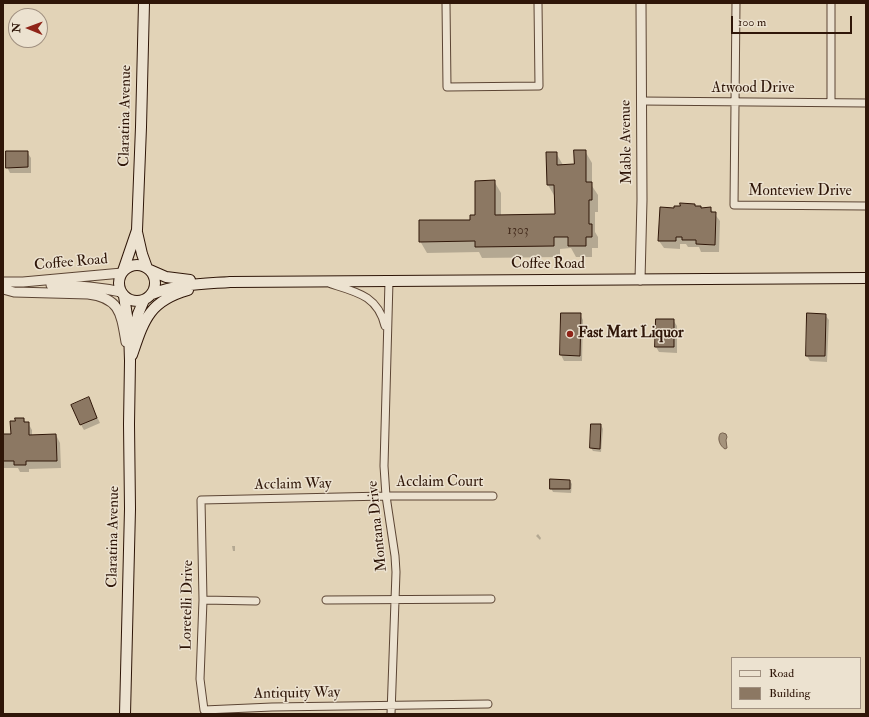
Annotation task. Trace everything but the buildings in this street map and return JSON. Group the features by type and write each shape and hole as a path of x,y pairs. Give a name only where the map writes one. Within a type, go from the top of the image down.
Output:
{"main road":[{"name":"Claratina Avenue","path":"144,3 137,230 142,254 148,269"},
{"name":"Claratina Avenue","path":"122,272 137,230"},
{"path":"133,265 139,265 148,269 155,280 155,286 148,297 138,302 132,301 122,294 119,281 122,272 133,265"},
{"name":"Coffee Road","path":"148,269 166,277 230,282 866,278"},
{"name":"Coffee Road","path":"148,297 164,289 182,285 230,282"},
{"path":"130,361 144,322 156,305 174,294 230,282"},
{"name":"Claratina Avenue","path":"122,294 129,329 130,361 130,531 125,714"},
{"name":"Claratina Avenue","path":"130,361 136,321 148,297"}],"street":[{"path":"446,3 447,87 539,86 538,3"},
{"name":"Mable Avenue","path":"640,280 642,200 641,3"},
{"path":"735,102 736,3"},
{"path":"831,3 831,102"},
{"name":"Atwood Drive","path":"641,101 866,103"},
{"name":"Monteview Drive","path":"735,102 734,205 866,206"},
{"name":"Coffee Road","path":"3,282 23,282 122,272"},
{"name":"Montana Drive","path":"389,281 384,440 386,496 396,572 391,714"},
{"name":"Coffee Road","path":"23,282 46,285 100,287 122,294"},
{"name":"Montana Drive","path":"326,282 356,292 374,302 384,318 388,334"},
{"path":"3,289 14,292 99,295 107,299 114,304 119,311 130,361"},
{"name":"Acclaim Court","path":"386,496 493,496"},
{"name":"Acclaim Way","path":"201,500 386,496"},
{"name":"Loretelli Drive","path":"201,500 202,600 200,679 204,710"},
{"path":"326,600 491,599"},
{"path":"202,600 256,601"},
{"name":"Antiquity Way","path":"204,710 272,706 488,704"}],"shaded area":[{"path":"720,434 726,434 727,437 727,448 725,449 719,440"}],"place":[{"name":"Fast Mart Liquor","path":"570,334"}]}
